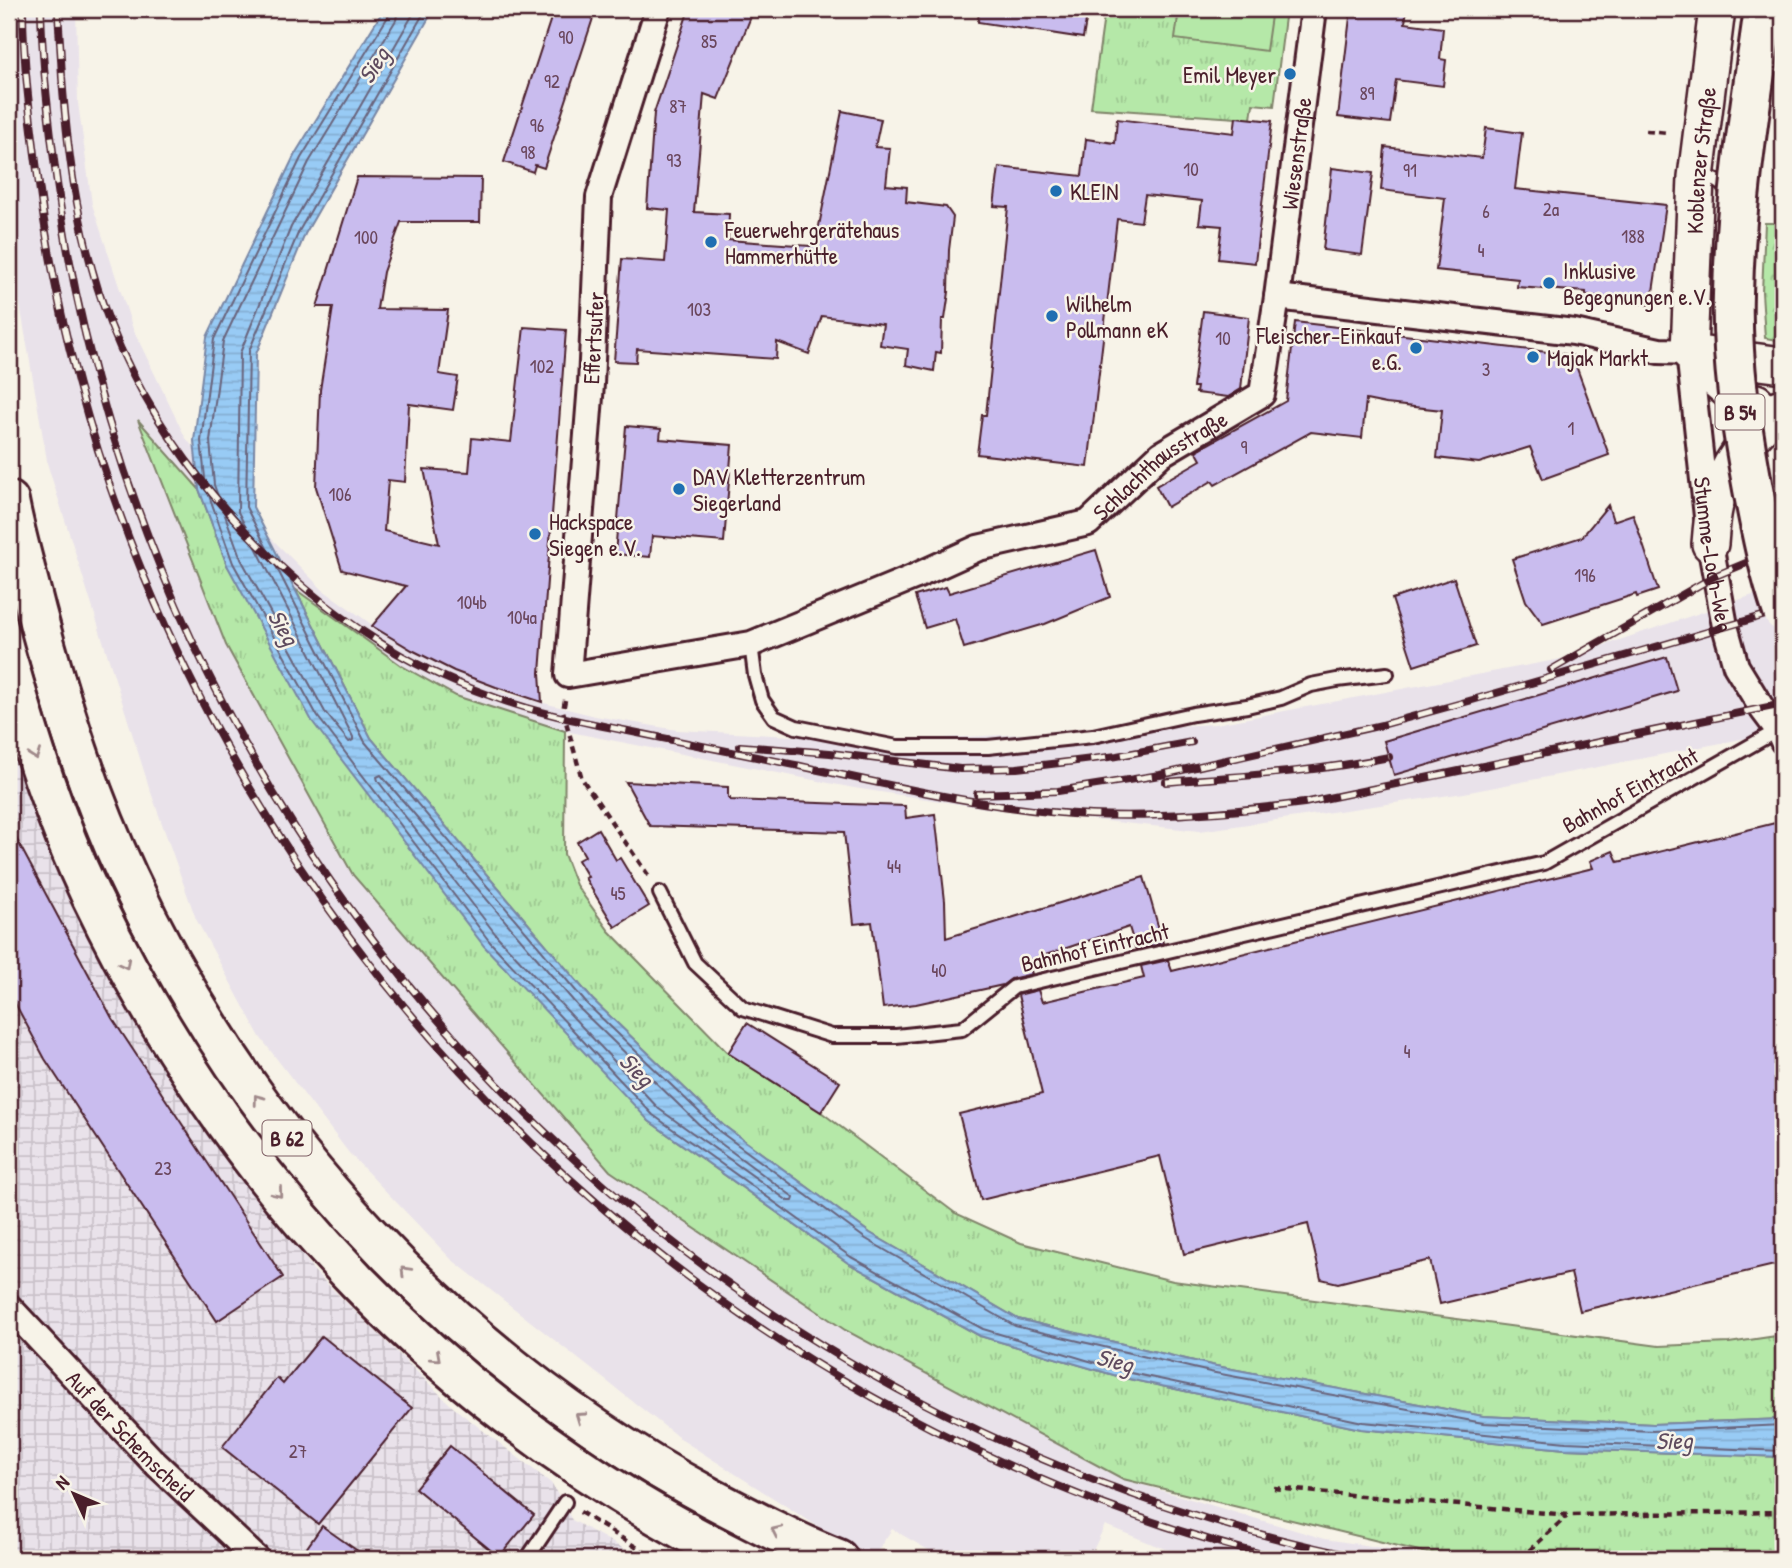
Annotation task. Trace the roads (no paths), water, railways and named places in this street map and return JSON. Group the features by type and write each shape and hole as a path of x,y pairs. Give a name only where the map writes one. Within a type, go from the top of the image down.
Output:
{"highway":[{"name":"B 54","path":"1764,9 1739,207 1733,295 1737,391 1742,428 1763,542 1783,612"},
{"name":"B 62","path":"9,501 44,641 68,722 95,800 128,877 165,951 206,1023 303,1159 357,1222 415,1282 477,1338 542,1390 610,1438 681,1482 754,1521 838,1559"},
{"name":"B 62","path":"9,666 28,734 57,815 90,894 129,971 172,1045 219,1116 271,1185 326,1250 386,1312 450,1369 517,1423 587,1472 660,1517 738,1559"}],"main road":[{"name":"Koblenzer Straße","path":"1689,352 1696,177 1717,9"},
{"path":"1689,352 1774,359"},
{"path":"1689,352 1735,396 1781,409"},
{"path":"1710,544 1715,505 1729,468 1751,436 1781,409"}],"street":[{"name":"Effertsufer","path":"568,676 591,384 599,197 659,9"},
{"name":"Wiesenstraße","path":"1278,297 1314,9"},
{"name":"Schlachthausstraße","path":"568,676 751,644 978,548 1087,523 1161,454 1262,394 1278,297"},
{"path":"1278,297 1574,332 1659,351 1689,352"},
{"name":"Stumme-Loch-Weg","path":"1689,352 1710,544 1725,626 1736,666 1781,736"},
{"name":"Auf der Schemscheid","path":"9,1307 151,1459 257,1559"}],"lane":[{"path":"1696,177 1710,178 1722,183 1728,192 1725,281 1732,305 1744,327"},
{"path":"751,644 762,700 774,717 796,727 897,747 988,747 1093,736 1193,714 1270,701 1311,685 1387,674"},
{"name":"Bahnhof Eintracht","path":"660,893 695,963 743,1008 832,1036 896,1036 962,1029 1014,987 1544,863 1781,736"},
{"path":"527,1559 565,1502"}],"water":[{"name":"Sieg","path":"384,9 434,9 305,234 256,354 253,507 371,738 592,999 723,1125 870,1233 1018,1319 1211,1365 1483,1416 1653,1424 1783,1419 1783,1457 1565,1449 1361,1429 1124,1378 980,1336 848,1263 649,1121 484,946 312,721 227,565 199,489 194,441 207,337 295,154"}],"railway":[{"path":"23,9 29,109 37,170 77,377 144,576 236,764 350,938 486,1098 641,1239 812,1361 997,1460 1032,1475 1173,1529 1282,1559"},
{"path":"41,9 45,80 57,187 82,322 109,422 189,633 296,829 427,1007 580,1165 754,1301 944,1414 1149,1500 1367,1559"},
{"path":"58,9 68,140 83,235 111,326 157,417 220,503 294,578 334,611 376,640 461,685 523,707 573,720 974,802 1052,812 1118,816 1198,814 1304,803 1783,704"},
{"path":"1551,670 1715,576 1783,551"},
{"path":"977,794 1058,791 1160,775 1382,725 1783,610"},
{"path":"740,746 830,753 960,769 1017,768 1117,756 1192,742"},
{"path":"1166,782 1306,770 1389,757"}],"place":[{"name":"Emil Meyer","path":"1290,74"},
{"name":"KLEIN","path":"1056,191"},
{"name":"Feuerwehrgerätehaus Hammerhütte","path":"711,242"},
{"name":"Inklusive Begegnungen e.V.","path":"1549,283"},
{"name":"Wilhelm Pollmann eK","path":"1052,316"},
{"name":"Fleischer-Einkauf e.G.","path":"1416,348"},
{"name":"Majak Markt","path":"1533,357"},
{"name":"DAV Kletterzentrum Siegerland","path":"679,489"},
{"name":"Hackspace Siegen e.V.","path":"535,534"}]}
